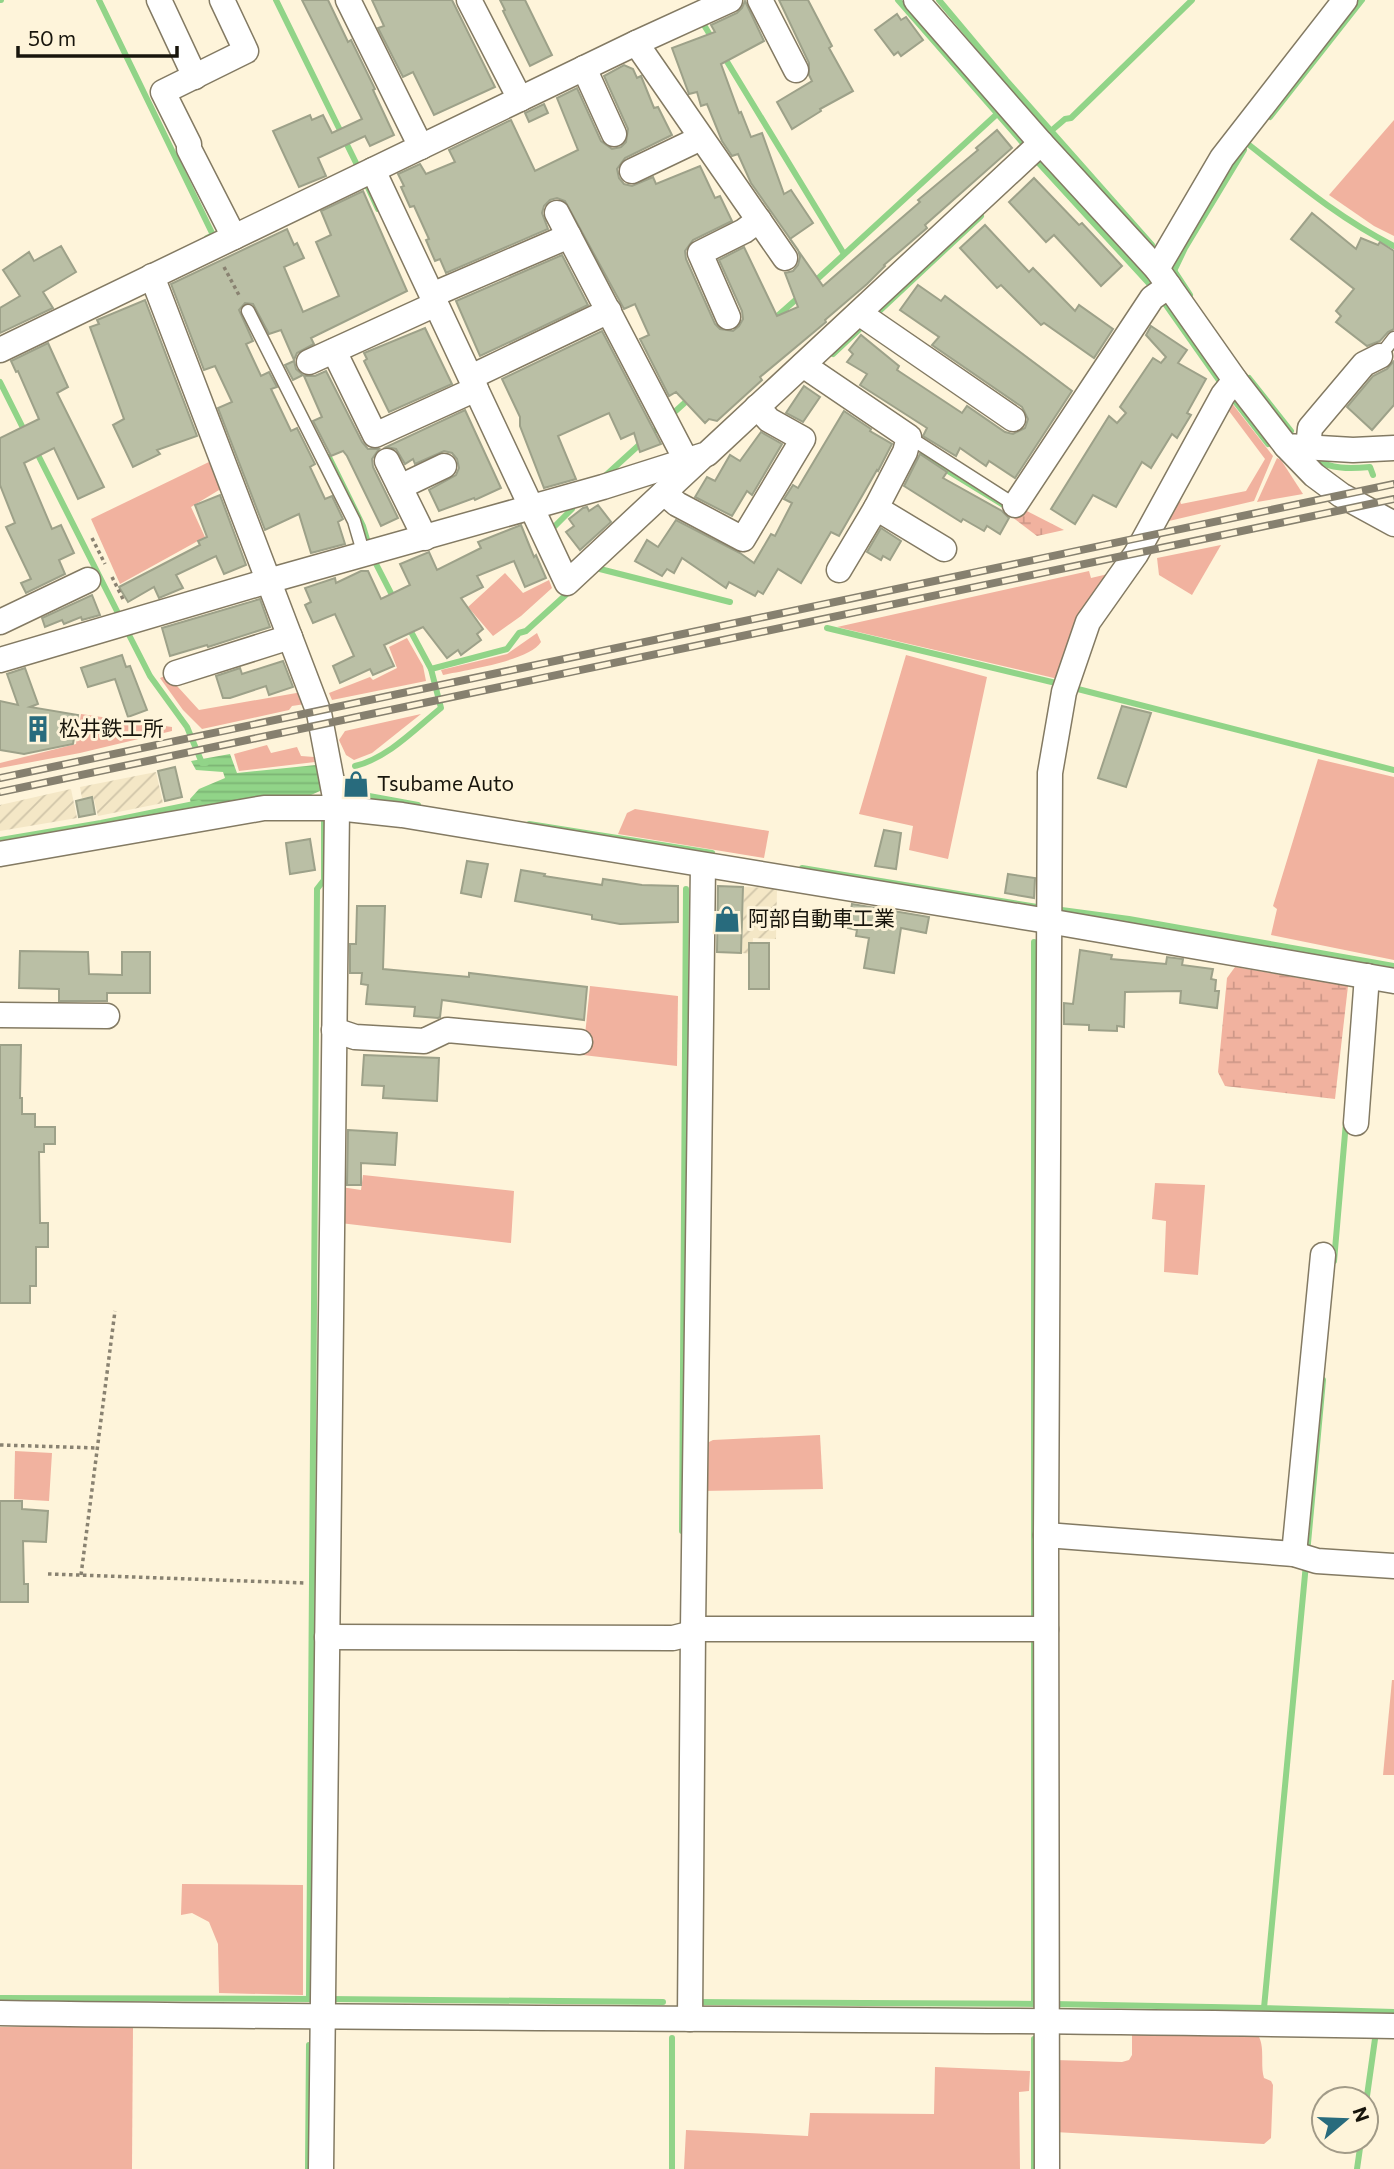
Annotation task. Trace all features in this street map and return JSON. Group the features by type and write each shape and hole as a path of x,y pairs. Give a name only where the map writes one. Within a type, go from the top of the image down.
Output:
{"street":[{"path":"159,0 195,77"},
{"path":"222,0 246,51 163,92 189,144 224,237"},
{"path":"348,0 417,140"},
{"path":"469,0 516,91"},
{"path":"0,350 152,276 224,237 367,174 417,140 516,91 584,68 730,0"},
{"path":"760,0 796,71"},
{"path":"916,0 1033,150 1160,286 1229,387 1297,447 1314,475 1341,495 1394,524"},
{"path":"1014,505 1160,286 1222,158 1345,0"},
{"path":"636,43 785,257"},
{"path":"584,68 614,134"},
{"path":"632,171 701,138"},
{"path":"0,660 696,457 762,413 865,318 1033,150"},
{"path":"367,174 524,509 545,536 567,583 670,498 696,457"},
{"path":"557,213 665,419 696,457"},
{"path":"728,317 700,253 744,231 759,220"},
{"path":"309,362 569,236"},
{"path":"152,276 319,713 337,808 321,2169"},
{"path":"334,351 375,435 469,389 609,311"},
{"path":"865,318 1013,419"},
{"path":"1297,447 1364,364 1387,347"},
{"path":"809,369 907,445 876,508 839,570"},
{"path":"1047,2169 1047,2010 1037,1629 1046,1535 1051,773 1065,686 1088,622 1136,554 1229,387"},
{"path":"670,498 743,539 803,439 762,413"},
{"path":"1297,447 1353,450 1394,448"},
{"path":"387,461 425,538"},
{"path":"400,487 444,466"},
{"path":"876,508 944,549"},
{"path":"0,622 88,580"},
{"path":"176,673 290,637"},
{"path":"0,854 264,808 337,808 402,815 703,865 1049,912 1394,981"},
{"path":"690,2007 685,1633 703,865"},
{"path":"1356,1123 1367,976"},
{"path":"0,1015 107,1016"},
{"path":"334,1030 355,1037 424,1041 447,1030 580,1042"},
{"path":"1303,1556 1322,1255"},
{"path":"1046,1535 1394,1566"},
{"path":"327,1637 1037,1629"},
{"path":"0,2013 322,2006 1047,2010 1394,2026"}],"lane":[{"path":"248,311 368,553"},
{"path":"907,445 1014,505"}],"path":[{"path":"224,237 248,311"},
{"path":"92,538 127,623"},
{"path":"81,1576 115,1311"},
{"path":"0,1445 97,1448"},
{"path":"48,1574 307,1583"}],"shaded area":[{"path":"230,754 237,773 316,765 320,791 311,795 264,797 192,810 190,799 199,789 225,778 223,772 196,770 191,761"},
{"path":"156,772 163,803 98,816 93,796 82,798 80,787"},
{"path":"71,789 77,818 0,831 0,805"},
{"path":"744,887 777,888 776,939 753,938 752,954 742,953"}],"green space":[{"path":"1394,120 1394,236 1374,226 1329,195"},
{"path":"1231,402 1273,456 1254,501 1169,521 1167,516 1179,497 1181,504 1246,491 1265,459 1226,407"},
{"path":"1277,458 1303,494 1257,502"},
{"path":"211,461 224,487 191,507 205,537 120,584 91,519"},
{"path":"1021,508 1064,530 1037,536 1008,514"},
{"path":"1221,545 1192,595 1159,575 1157,558"},
{"path":"1089,571 1091,578 1108,574 1077,624 1058,679 837,627"},
{"path":"505,573 523,593 549,580 552,588 521,616 493,636 468,607"},
{"path":"537,633 541,642 524,654 496,664 443,675 441,670 507,654"},
{"path":"407,638 423,666 426,681 332,700 329,693 370,677 373,680 397,668 389,647"},
{"path":"906,655 987,677 948,859 909,850 913,826 859,814"},
{"path":"167,675 199,710 302,692 305,704 202,729 183,710 160,678"},
{"path":"81,714 172,727 172,731 80,753 0,768 0,763 76,744"},
{"path":"421,714 372,753 354,760 346,755 339,740 345,731"},
{"path":"267,745 271,753 297,747 301,756 314,757 315,762 239,771 234,754"},
{"path":"1318,759 1394,777 1394,960 1271,935 1277,909 1273,906"},
{"path":"635,809 769,831 764,858 618,834 627,813"},
{"path":"1235,967 1348,986 1335,1099 1225,1086 1218,1072 1227,978"},
{"path":"590,986 678,996 677,1066 583,1055"},
{"path":"363,1175 514,1191 511,1243 340,1223 341,1187 361,1190"},
{"path":"1155,1183 1205,1185 1198,1275 1164,1272 1166,1221 1152,1219"},
{"path":"820,1435 823,1489 700,1491 707,1443 713,1440"},
{"path":"15,1451 52,1453 49,1501 14,1499"},
{"path":"1392,1680 1394,1775 1383,1775"},
{"path":"182,1884 303,1885 303,1995 219,1993 218,1944 209,1922 192,1913 181,1915"},
{"path":"133,2026 132,2169 0,2169 0,2027"},
{"path":"1132,2033 1259,2037 1264,2078 1273,2085 1271,2138 1264,2144 1055,2132 1055,2060 1129,2060 1132,2055"},
{"path":"935,2067 1030,2071 1029,2091 1019,2092 1020,2169 684,2169 686,2130 808,2136 810,2113 934,2114"}],"building":[{"path":"302,0 328,0 375,89 373,90 394,135 370,146 365,136 318,158 326,176 299,187 273,131 310,115 312,120 323,115 332,133 362,119"},
{"path":"372,0 452,0 495,87 434,115 413,72 403,77 378,28 384,26"},
{"path":"500,0 525,0 552,55 530,66"},
{"path":"779,0 808,0 832,46 829,48 853,91 820,109 821,111 792,129 777,102 812,81 809,63"},
{"path":"745,1 764,41 721,64 751,137 762,133 784,194 791,190 813,223 790,239 751,183 738,154 732,156 722,141 707,104 701,106 697,92 689,94 672,48 715,32 711,25 737,13"},
{"path":"897,14 901,20 906,17 923,40 901,56 898,52 894,55 875,30"},
{"path":"624,65 633,69 637,78 641,76 654,108 658,107 672,135 625,158 617,169 619,178 624,184 632,186 653,177 656,184 700,166 715,198 720,196 732,221 693,240 685,251 686,259 715,324 720,329 733,331 743,319 719,260 744,247 777,316 798,307 785,273 793,271 798,265 798,251 823,286 978,150 976,148 997,130 1012,148 925,225 927,228 884,265 867,284 825,320 826,322 760,377 762,380 717,421 709,419 705,423 676,392 669,396 640,339 649,335 635,304 624,309 565,201 557,198 544,206 542,213 548,229 446,273 440,259 435,261 426,240 429,239 414,206 410,207 398,174 420,164 426,174 455,162 449,150 511,120 535,171 578,150 557,98 577,88 601,141 612,149 621,147 626,142 628,129 604,76"},
{"path":"544,104 548,113 529,122 525,113"},
{"path":"1034,178 1079,225 1082,223 1122,266 1101,286 1054,235 1046,242 1009,202"},
{"path":"363,191 407,291 311,338 314,344 297,353 294,360 281,330 269,334 253,304 245,303 239,310 253,341 246,344 261,376 269,372 277,387 271,389 291,431 297,428 315,464 310,467 325,499 332,496 343,519 338,522 345,544 311,553 299,514 265,530 218,408 232,402 215,366 204,370 171,284 287,229 304,258 284,267 303,312 339,296 316,242 331,235 321,211"},
{"path":"1312,213 1356,249 1361,238 1378,245 1380,242 1394,251 1394,329 1380,341 1367,346 1336,322 1341,316 1336,311 1354,289 1291,239"},
{"path":"985,225 1029,272 1033,268 1075,311 1079,305 1113,329 1094,358 1044,323 1041,325 1001,285 997,288 960,248"},
{"path":"61,246 76,272 43,292 53,308 0,333 0,308 20,296 3,270 29,252 34,261"},
{"path":"562,255 588,305 480,356 456,301"},
{"path":"918,285 941,301 945,296 1072,391 1015,478 989,461 986,466 960,448 956,456 923,436 927,428 860,385 867,374 847,362 853,354 849,350 861,335 899,366 897,370 962,413 967,406 1005,432 1013,434 1025,428 1028,419 1022,407 932,345 939,337 900,310"},
{"path":"145,300 197,436 157,450 160,454 133,467 113,425 124,419 90,327 99,324 97,320"},
{"path":"1151,326 1187,350 1178,363 1206,379 1187,413 1191,415 1177,438 1172,434 1151,468 1142,462 1116,507 1093,495 1075,524 1051,509 1109,416 1117,423 1126,413 1120,407 1153,358 1161,363 1166,357 1146,335"},
{"path":"425,328 452,384 389,412 364,361 367,359 364,353"},
{"path":"602,331 661,444 640,452 634,433 621,439 609,413 558,436 576,479 544,488 520,426 520,417 502,379"},
{"path":"48,343 68,387 57,393 104,487 78,499 54,448 24,463 52,529 61,525 74,553 59,560 65,574 26,593 21,583 31,579 6,527 15,523 0,485 0,438 39,419 11,361"},
{"path":"294,361 296,369 303,375 293,380 285,365"},
{"path":"1394,361 1394,405 1372,430 1347,407 1373,376 1387,369"},
{"path":"326,371 362,442 368,449 379,449 372,459 373,467 398,518 381,526 347,456 343,451 331,456 313,421 322,417 304,376 315,376"},
{"path":"804,386 820,397 803,422 786,413"},
{"path":"465,410 501,488 475,500 474,498 439,511 429,490 456,475 459,468 457,459 452,453 444,451 415,464 413,459 405,464 396,449 386,447"},
{"path":"844,411 892,444 839,536 831,532 801,583 778,569 763,594 758,591 755,596 729,582 726,588 682,558 674,573 667,569 662,576 635,561 647,540 658,547 676,520 754,563 771,534 775,536 792,503 784,499 793,485 798,488"},
{"path":"761,432 782,444 752,495 747,491 732,516 695,497 707,477 715,481 730,455 740,461"},
{"path":"920,454 947,472 943,478 1002,511 1009,518 1000,534 987,526 984,531 963,519 961,522 904,486"},
{"path":"220,495 246,565 224,574 216,556 176,575 183,588 159,598 154,587 128,602 119,587 200,545 198,541 207,537 195,505"},
{"path":"598,505 611,522 580,550 566,532 574,526 569,519 583,508 587,507 589,511"},
{"path":"521,525 546,578 525,587 514,561 477,576 483,587 461,598 483,629 477,634 481,640 461,655 458,650 447,658 423,627 384,645 394,666 373,675 370,669 340,683 333,666 354,656 335,614 313,623 305,605 311,602 305,588 335,578 336,583 361,571 368,571 381,599 410,585 400,564 429,552 437,570 481,548 478,542"},
{"path":"881,528 901,541 890,560 883,556 881,560 867,552"},
{"path":"92,595 100,615 82,620 81,617 64,624 62,620 45,627 42,618"},
{"path":"260,599 270,627 170,656 162,628"},
{"path":"122,655 126,667 130,666 147,710 128,717 115,679 88,687 81,668"},
{"path":"283,661 293,687 269,695 266,686 223,698 216,676 240,668 242,674"},
{"name":"松井鉄工所","path":"25,668 38,704 30,707 78,715 73,744 24,754 0,750 0,701 18,705 7,674"},
{"path":"1122,706 1151,713 1126,787 1098,778"},
{"path":"175,767 182,797 165,801 158,771"},
{"path":"92,797 95,814 79,817 76,801"},
{"path":"884,830 901,833 896,869 875,866"},
{"path":"310,839 315,870 290,874 286,843"},
{"path":"467,861 488,864 481,897 461,893"},
{"path":"521,870 602,885 603,879 642,885 678,886 678,922 620,924 592,919 592,915 515,901"},
{"path":"1008,874 1035,878 1034,898 1005,893"},
{"name":"阿部自動車工業","path":"718,886 743,887 741,953 717,952"},
{"path":"852,904 929,917 926,933 901,928 894,973 864,968 869,938 856,936 857,930 848,928"},
{"path":"357,906 385,906 383,969 469,977 469,973 587,987 584,1020 442,1000 438,1018 414,1016 415,1007 366,1004 368,985 361,984 362,973 350,973 350,944 356,944"},
{"path":"749,943 769,943 769,989 749,989"},
{"path":"1080,950 1112,955 1111,959 1166,964 1167,957 1183,959 1182,965 1213,969 1211,979 1216,980 1215,991 1219,991 1217,1008 1180,1003 1181,991 1125,992 1124,1027 1117,1026 1117,1031 1089,1030 1089,1025 1064,1024 1064,1003 1073,1004"},
{"path":"20,951 88,952 89,974 122,975 122,952 150,952 150,993 107,993 107,1001 59,1001 59,989 19,988"},
{"path":"0,1045 21,1045 22,1114 35,1114 35,1127 55,1127 55,1144 44,1144 44,1152 39,1152 40,1223 48,1223 48,1247 36,1247 36,1286 30,1286 30,1303 0,1303"},
{"path":"364,1055 439,1058 437,1101 383,1098 384,1086 362,1085"},
{"path":"348,1130 397,1133 395,1165 361,1163 361,1185 347,1185"},
{"path":"0,1501 22,1501 22,1509 48,1511 46,1542 23,1541 24,1584 28,1584 28,1602 0,1602"}],"waterway":[{"path":"99,0 213,235 207,238"},
{"path":"276,0 360,171"},
{"path":"898,0 1028,149"},
{"path":"939,0 1152,245"},
{"path":"1051,131 1065,119 1071,118 1192,0"},
{"path":"1270,117 1362,0"},
{"path":"701,20 713,40"},
{"path":"723,55 844,254"},
{"path":"813,283 997,114"},
{"path":"1248,144 1336,212 1394,246"},
{"path":"1174,271 1244,150"},
{"path":"1034,158 1154,289"},
{"path":"365,181 378,209"},
{"path":"874,316 981,216"},
{"path":"1173,269 1190,295"},
{"path":"774,319 800,296"},
{"path":"1161,298 1223,386"},
{"path":"833,354 866,323"},
{"path":"1249,378 1291,431"},
{"path":"0,382 26,434"},
{"path":"1230,395 1268,444 1271,442"},
{"path":"669,417 690,398"},
{"path":"605,476 661,425"},
{"path":"35,449 120,617"},
{"path":"922,455 1005,506"},
{"path":"329,457 363,526 369,546"},
{"path":"1313,459 1341,467 1370,467 1373,475"},
{"path":"549,532 572,509"},
{"path":"372,556 394,599"},
{"path":"596,568 730,602"},
{"path":"355,766 390,750 441,708 431,669 507,649 519,633 526,631 570,591"},
{"path":"125,627 150,676 187,727 202,763 206,763"},
{"path":"409,628 431,669"},
{"path":"827,628 1060,684"},
{"path":"1070,687 1394,770"},
{"path":"348,797 369,796 418,805"},
{"path":"0,840 199,803"},
{"path":"309,1998 317,889 324,880 324,820"},
{"path":"529,824 712,853"},
{"path":"802,868 1037,907"},
{"path":"682,1531 686,889"},
{"path":"1054,909 1129,919 1394,966"},
{"path":"1034,942 1034,1622"},
{"path":"1334,1261 1346,1122"},
{"path":"1307,1554 1323,1380"},
{"path":"1306,1564 1264,2008 1394,2012"},
{"path":"1034,1633 1034,2004"},
{"path":"0,1998 313,1999"},
{"path":"327,1999 663,2002"},
{"path":"695,2002 1041,2004"},
{"path":"1052,2004 1264,2008"},
{"path":"672,2038 672,2169"},
{"path":"1034,2039 1034,2169"},
{"path":"1369,2085 1375,2039"},
{"path":"308,2169 309,2045"},
{"path":"1357,2169 1359,2155"}],"railway":[{"path":"0,778 1394,484"},
{"path":"0,792 1394,499"}],"place":[{"name":"松井鉄工所","path":"38,729"},
{"name":"Tsubame Auto","path":"356,784"},
{"name":"阿部自動車工業","path":"727,919"}]}
